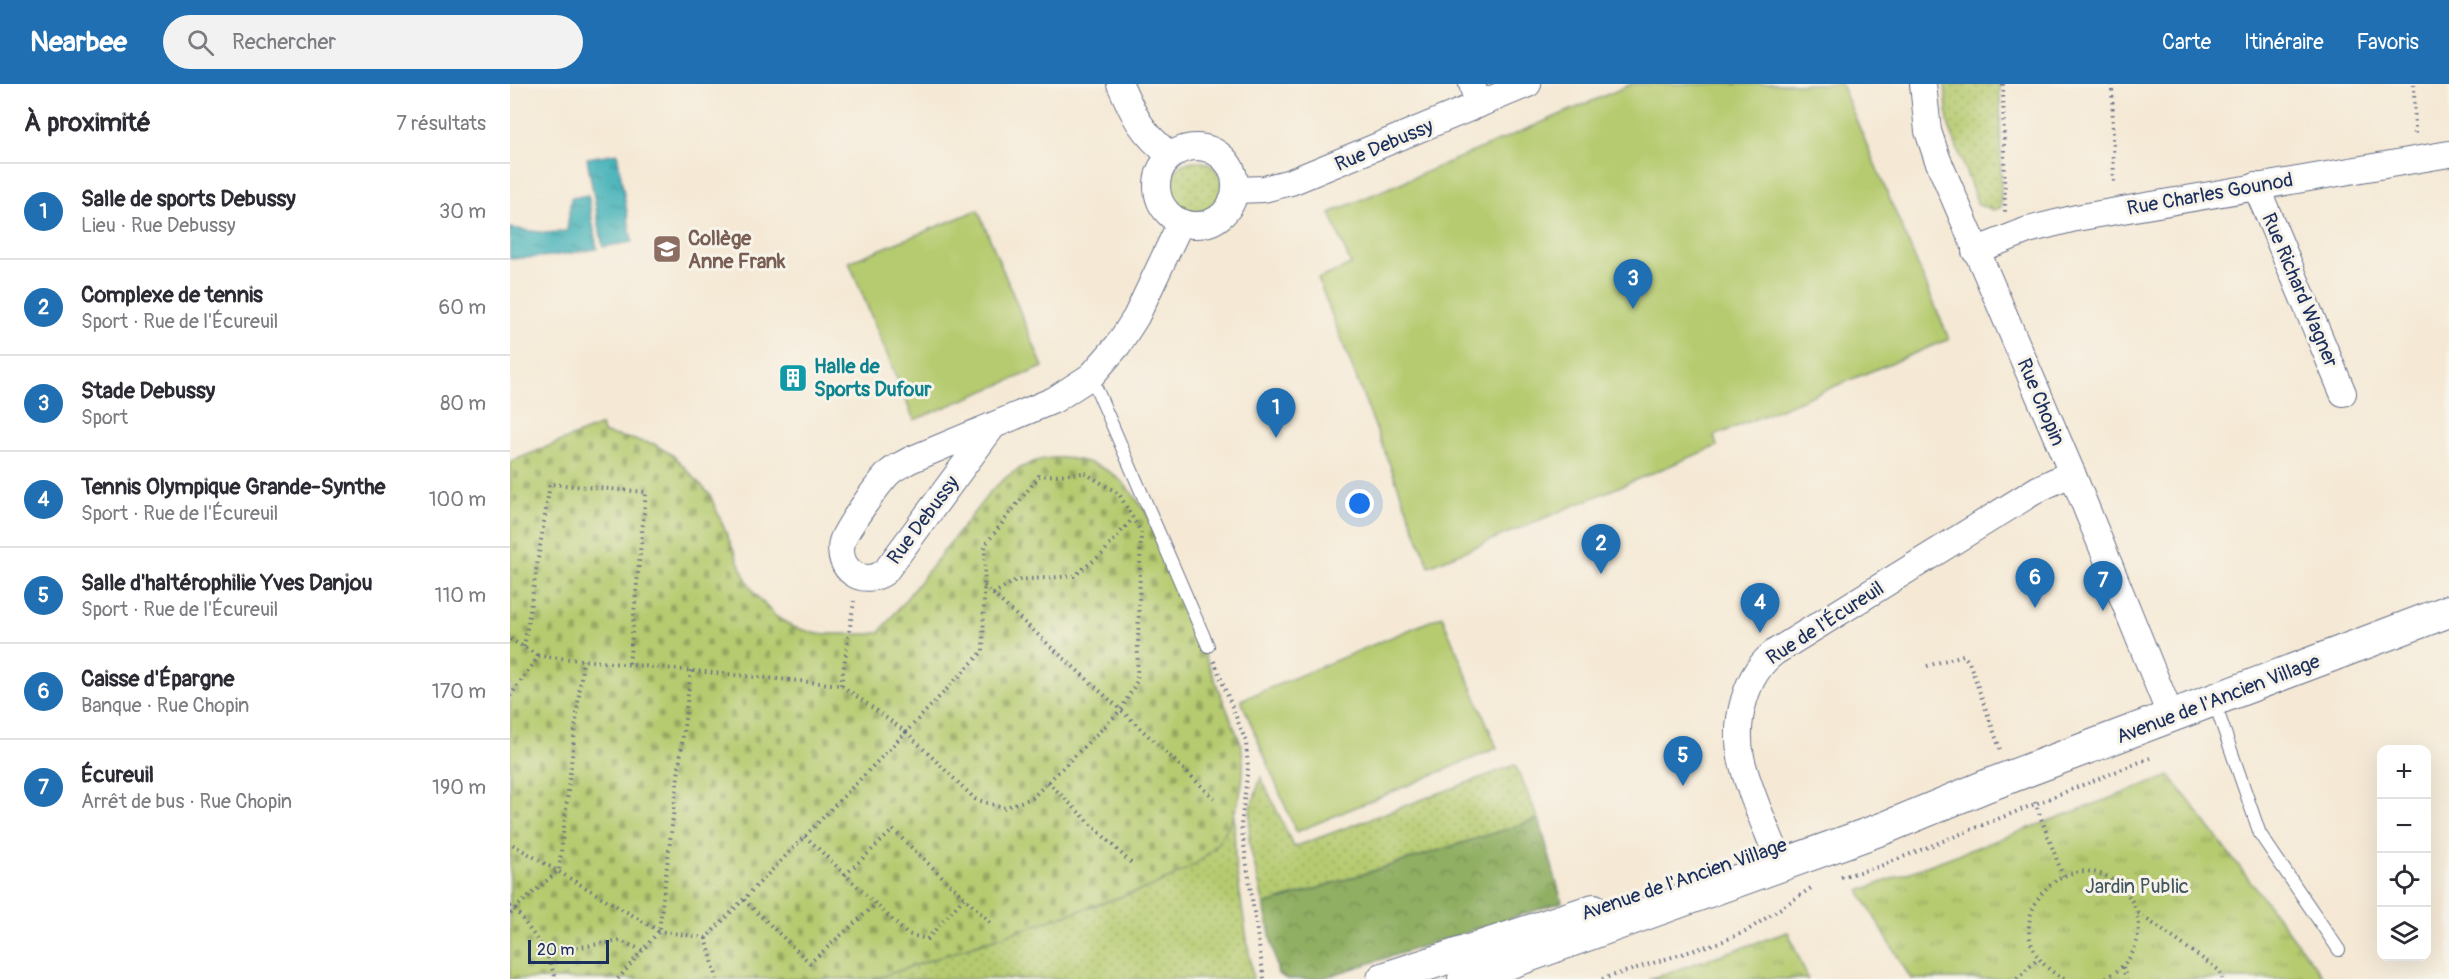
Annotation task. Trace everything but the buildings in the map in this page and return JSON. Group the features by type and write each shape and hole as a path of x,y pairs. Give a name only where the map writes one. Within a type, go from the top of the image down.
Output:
{"street":[{"path":"1120,84 1140,127 1171,156"},
{"name":"Rue Debussy","path":"1236,190 1264,189 1292,182 1475,95 1528,84"},
{"name":"Rue Chopin","path":"1923,84 1925,117 1932,144 1975,250 2072,474 2171,717"},
{"path":"1189,147 1202,147 1215,151 1230,164 1235,176 1236,190 1229,208 1214,221 1201,225 1181,222 1165,210 1157,192 1159,172 1171,156 1189,147"},
{"name":"Rue Charles Gounod","path":"1975,250 2061,221 2449,154"},
{"name":"Rue Richard Wagner","path":"2256,186 2343,393"},
{"name":"Rue Debussy","path":"993,426 885,572 872,578 858,577 847,569 842,558 842,540 884,479 899,466 1054,400 1091,375 1118,345 1136,317 1181,222"},
{"name":"Rue de l'Écureuil","path":"1777,857 1744,766 1740,745 1746,694 1759,666 1775,652 2028,495 2048,483 2072,474"},
{"name":"Avenue de l'Ancien Village","path":"1383,979 1777,857 1909,819 1986,786 2449,610"},
{"name":"Avenue de l'Ancien Village","path":"1464,979 1777,857"}],"lane":[{"path":"1091,375 1208,646"},
{"path":"2214,701 2260,834 2338,950"}],"path":[{"path":"2003,84 2005,211 2012,236"},
{"path":"2112,84 2114,211"},
{"path":"2414,84 2415,159"},
{"path":"510,639 539,656 841,685 906,732 975,799 1003,808 1032,798 1121,710 1137,681 1141,532 1119,494 1085,473 1039,476 985,544 983,651 906,732 744,900 706,938"},
{"path":"525,647 550,484 646,492 628,664"},
{"path":"993,594 1016,580 1074,576 1102,554 1133,518"},
{"path":"841,685 858,577"},
{"path":"984,586 1214,798"},
{"path":"1208,646 1246,742 1248,756 1241,825 1264,979"},
{"path":"1927,666 1963,655 1969,662 2002,755 2013,752 2036,804 2063,876"},
{"path":"510,696 539,656"},
{"path":"510,913 559,870 584,660"},
{"path":"618,979 659,931 692,670"},
{"path":"1833,879 1878,867 2158,755"},
{"path":"1048,782 1133,865"},
{"path":"845,875 893,830 990,922"},
{"path":"805,836 907,934 927,939 964,898"},
{"path":"510,843 659,931 706,938"},
{"path":"2064,979 2050,972 2038,959 2030,936 2031,912 2038,897 2049,885 2063,876 2081,872 2100,874 2116,882 2130,896 2137,913 2139,927 2132,955 2123,967 2102,979"},
{"path":"1602,979 1745,932 1815,885"},
{"path":"744,900 810,963 876,904"},
{"path":"510,906 515,909 546,952 556,979"},
{"path":"2137,913 2220,971 2222,979"},
{"path":"706,938 717,979"},
{"path":"546,952 620,941 642,950"},
{"path":"2017,979 2038,959"},
{"path":"2123,967 2126,979"}],"green space":[{"path":"1632,84 1841,84 1949,339 1714,436 1717,446 1429,566 1318,279 1351,265 1330,213"},
{"path":"1945,84 2000,84 2001,207 1994,210 1978,205 1948,123"},
{"path":"1196,161 1206,163 1214,169 1220,177 1222,187 1220,197 1214,205 1206,211 1196,213 1186,211 1178,205 1172,197 1170,187 1172,177 1178,169 1186,163"},
{"path":"978,210 1043,367 914,420 849,262"},
{"path":"601,425 603,433 654,444 674,456 710,495 754,593 775,616 793,627 818,634 880,632 991,491 1018,469 1040,460 1064,458 1090,463 1112,474 1124,484 1145,510 1241,744 1243,776 1241,792 1222,836 1201,860 1156,885 874,979 510,979 510,462"},
{"path":"1442,616 1497,748 1296,832 1241,700"},
{"path":"1515,765 1539,819 1264,905 1249,843 1250,811 1261,777 1294,847"},
{"name":"Jardin Public","path":"2170,776 2325,979 1911,979 1859,891"},
{"path":"1234,817 1235,861 1253,979 874,979 1156,885 1198,862 1216,846"},
{"path":"1539,819 1562,902 1320,979 1287,979 1278,974 1264,905"},
{"path":"1788,932 1808,979 1649,979"}],"water":[{"path":"617,153 632,242 603,247 587,158"},
{"path":"588,195 597,249 552,256 510,259 510,228 547,233 567,231 571,198"}],"place":[{"name":"Collège Anne Frank","path":"667,249"},
{"name":"Stade Debussy","path":"1633,309"},
{"name":"Halle de Sports Dufour","path":"793,378"},
{"name":"Salle de sports Debussy","path":"1276,438"},
{"name":"Complexe de tennis","path":"1601,574"},
{"name":"Caisse d'Épargne","path":"2035,608"},
{"name":"Écureuil","path":"2103,611"},
{"name":"Tennis Olympique Grande-Synthe","path":"1760,633"},
{"name":"Salle d'haltérophilie Yves Danjou","path":"1683,786"}]}
